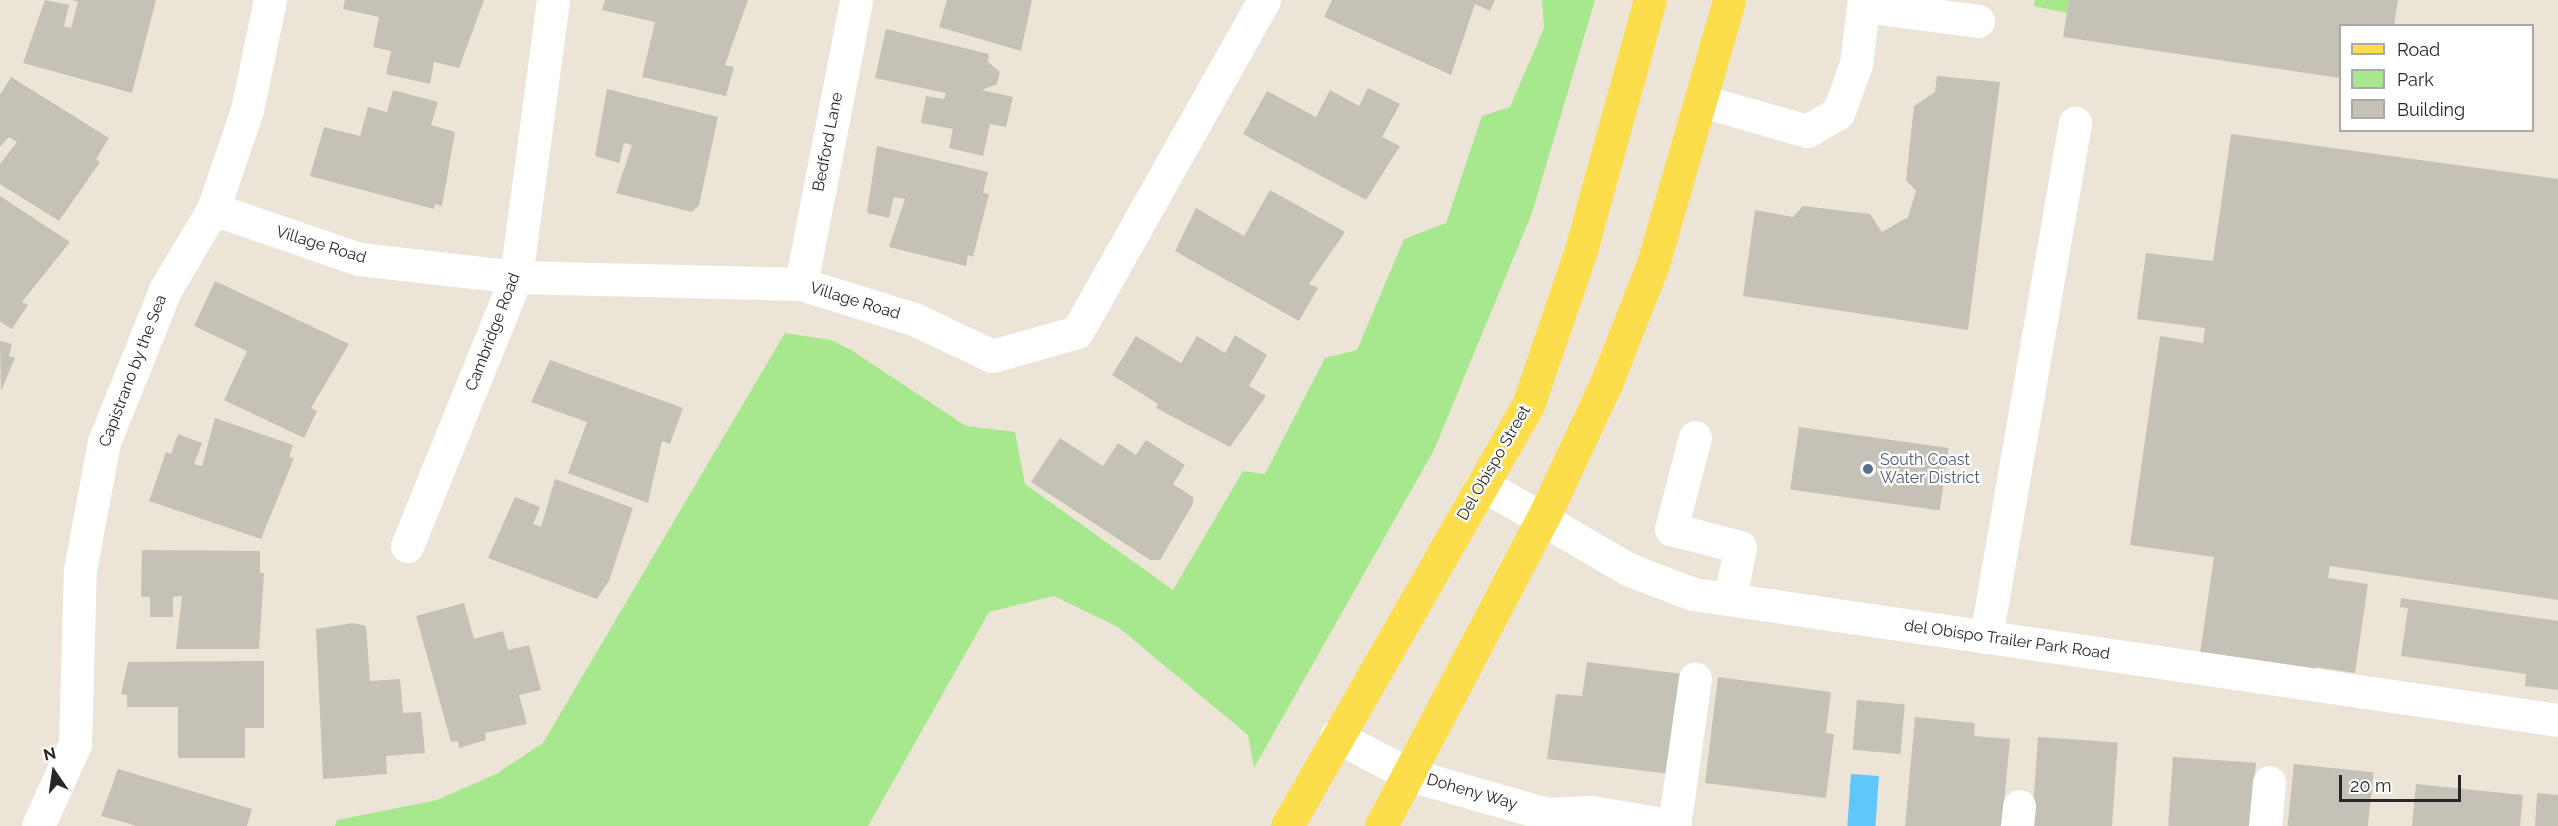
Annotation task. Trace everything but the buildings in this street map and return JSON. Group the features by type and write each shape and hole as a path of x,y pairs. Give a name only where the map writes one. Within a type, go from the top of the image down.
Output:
{"main road":[{"name":"Del Obispo Street","path":"1287,826 1336,736 1528,405 1581,250 1650,0"},
{"path":"1381,826 1410,775 1544,516 1605,386 1653,264 1702,101 1729,0"}],"street":[{"name":"Capistrano by the Sea","path":"38,826 75,744 80,570 104,442 165,290 213,209 248,110 270,0"},
{"name":"Cambridge Road","path":"408,546 516,277 553,0"},
{"name":"Bedford Lane","path":"801,284 856,0"},
{"name":"Village Road","path":"213,209 359,259 516,277 801,284 914,319 992,356 1077,332 1264,0"},
{"path":"1702,101 1807,131 1838,113 1856,64 1864,3 1978,21"},
{"path":"1986,637 2074,123"},
{"path":"1695,436 1671,529 1740,547 1730,599"},
{"name":"del Obispo Trailer Park Road","path":"1482,484 1544,516 1630,570 1693,594 2558,720"},
{"path":"1675,826 1695,678"},
{"name":"Doheny Way","path":"1336,736 1410,775 1547,813 1590,812 1675,826"},
{"path":"2265,826 2269,782"}],"green space":[{"path":"1542,0 1595,0 1532,213 1434,450 1254,768 1248,735 1118,627 1054,596 989,612 868,826 335,826 337,820 437,800 496,774 543,743 785,333 831,340 851,350 966,426 1015,432 1025,484 1173,590 1243,471 1265,474 1325,358 1357,350 1404,239 1446,223 1482,116 1510,107 1544,28"},
{"path":"2035,0 2069,0 2067,13 2034,6"}],"water":[{"path":"1851,774 1879,776 1875,826 1847,826"}],"place":[{"name":"South Coast Water District","path":"1868,469"}]}
